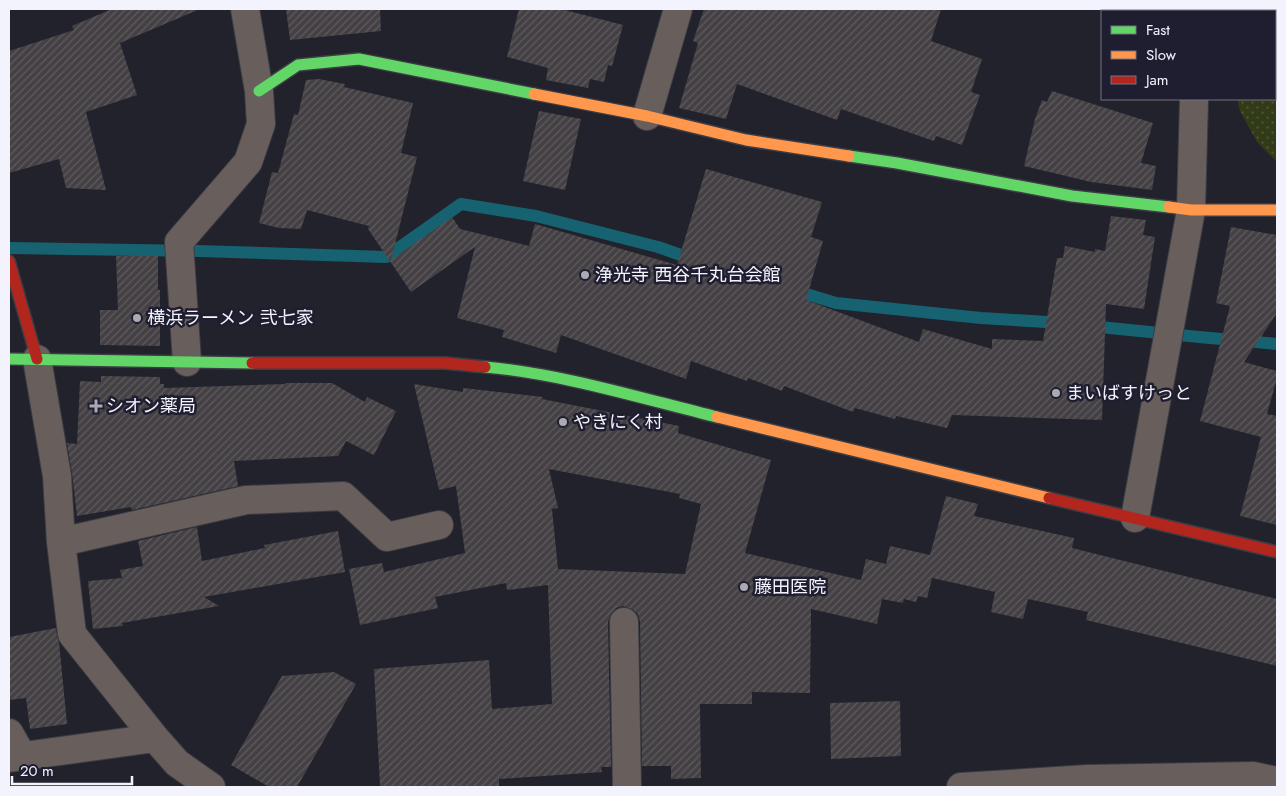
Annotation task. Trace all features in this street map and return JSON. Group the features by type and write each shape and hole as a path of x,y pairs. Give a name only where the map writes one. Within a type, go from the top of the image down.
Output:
{"street":[{"path":"187,362 179,242 248,162 261,124 258,91 245,9"},
{"path":"647,116 678,9"},
{"path":"258,91 298,65 359,59 647,116 746,140 897,163 1072,196 1191,210 1277,210"},
{"path":"1135,518 1191,210 1194,100"},
{"path":"9,261 37,359 57,476 61,542 72,634 156,738 178,775 211,787"},
{"path":"9,359 445,363 509,369 582,383 1277,552"},
{"path":"61,542 246,500 342,496 387,537 439,525"},
{"path":"624,622 627,787"},
{"path":"13,749 156,738"},
{"path":"961,787 1088,779 1253,776 1277,781"}],"green space":[{"path":"1276,9 1277,162 1257,142 1240,111 1237,100 1276,100 1276,10 1229,10"}],"building":[{"path":"112,9 200,9 120,43 137,95 86,112 106,190 66,188 59,159 9,173 9,51 74,30 72,26"},
{"path":"286,9 380,9 381,31 290,40"},
{"path":"519,9 561,9 623,25 612,66 608,65 604,82 590,79 588,88 546,80 548,68 507,57"},
{"path":"704,9 941,9 931,41 982,59 971,92 980,95 962,145 936,136 934,141 841,109 837,120 737,84 726,119 679,108 698,43 693,41"},
{"path":"319,79 345,84 344,87 413,103 401,153 417,157 391,260 452,217 460,229 529,246 535,224 677,265 706,169 822,202 811,237 823,241 806,300 919,342 923,329 992,349 992,339 1043,341 1057,258 1063,258 1065,246 1095,252 1095,249 1105,251 1111,216 1146,220 1143,235 1155,237 1144,309 1106,304 1102,420 952,415 947,428 896,416 895,419 855,408 853,412 784,386 782,391 748,378 747,381 691,361 686,379 561,335 556,353 502,337 504,330 457,318 475,247 411,292 368,229 369,226 307,210 301,229 279,228 259,223 272,172 278,173 294,114 298,115 306,80"},
{"path":"1052,91 1153,123 1141,163 1156,166 1152,190 1091,182 1024,166 1035,119 1042,100 1047,102"},
{"path":"539,111 581,119 565,190 523,181"},
{"path":"1231,227 1277,235 1277,313 1244,362 1277,371 1277,378 1267,414 1277,416 1277,525 1240,516 1261,437 1200,421 1230,306 1216,303"},
{"path":"116,256 158,256 160,346 100,345 100,310 118,310"},
{"path":"101,376 160,377 160,384 164,384 164,388 332,383 365,402 367,397 396,411 374,455 346,441 338,456 234,461 238,486 132,510 131,507 77,516 67,443 77,444 80,381 101,382"},
{"path":"414,384 463,392 463,388 543,397 542,399 679,426 678,433 771,460 745,553 861,580 866,559 886,564 890,546 930,555 946,496 978,504 974,516 1074,538 1072,548 1277,599 1277,666 1086,620 1088,612 1028,599 1023,619 991,612 995,592 932,578 927,598 918,596 916,602 904,599 903,603 882,599 877,624 811,609 810,693 752,692 752,704 700,704 701,778 671,779 671,766 642,766 640,622 638,614 632,609 623,606 616,608 608,622 611,767 601,767 602,772 499,779 499,787 380,787 374,669 489,660 492,709 552,704 548,585 507,590 506,583 435,597 438,608 360,625 349,569 382,563 384,572 465,553 456,486 439,490","holes":["549,469 680,494 679,498 701,504 685,574 558,569 552,509 558,508"]},
{"path":"197,527 202,561 265,548 264,545 338,531 345,572 204,597 219,606 122,623 123,626 93,629 88,581 122,578 120,570 143,566 138,541"},
{"path":"56,628 67,724 30,729 26,698 9,700 9,637"},
{"path":"334,672 356,684 297,787 269,787 231,765 282,676"},
{"path":"900,701 901,756 831,759 830,703"}],"waterway":[{"path":"9,248 198,251 386,257 461,204 536,216 658,247 695,260"},
{"path":"793,290 836,303 981,318 1063,323"},
{"path":"1090,326 1277,344"}],"traffic: fast":[{"path":"259,91 298,65 359,59 534,94"},
{"path":"849,156 897,163 1072,196 1169,207"},
{"path":"9,359 252,363"},
{"path":"485,367 514,370 572,381 717,417"}],"traffic: slow":[{"path":"534,94 647,116 746,140 849,156"},
{"path":"1169,207 1191,210 1277,210"},
{"path":"717,417 1049,498"}],"traffic: jam":[{"path":"9,261 37,359"},
{"path":"252,363 445,363 485,367"},
{"path":"1049,498 1277,552"}],"place":[{"name":"浄光寺 西谷千丸台会館","path":"585,275"},
{"name":"横浜ラーメン 弐七家","path":"137,318"},
{"name":"まいばすけっと","path":"1056,393"},
{"name":"シオン薬局","path":"96,406"},
{"name":"やきにく村","path":"563,422"},
{"name":"藤田医院","path":"744,587"}]}
